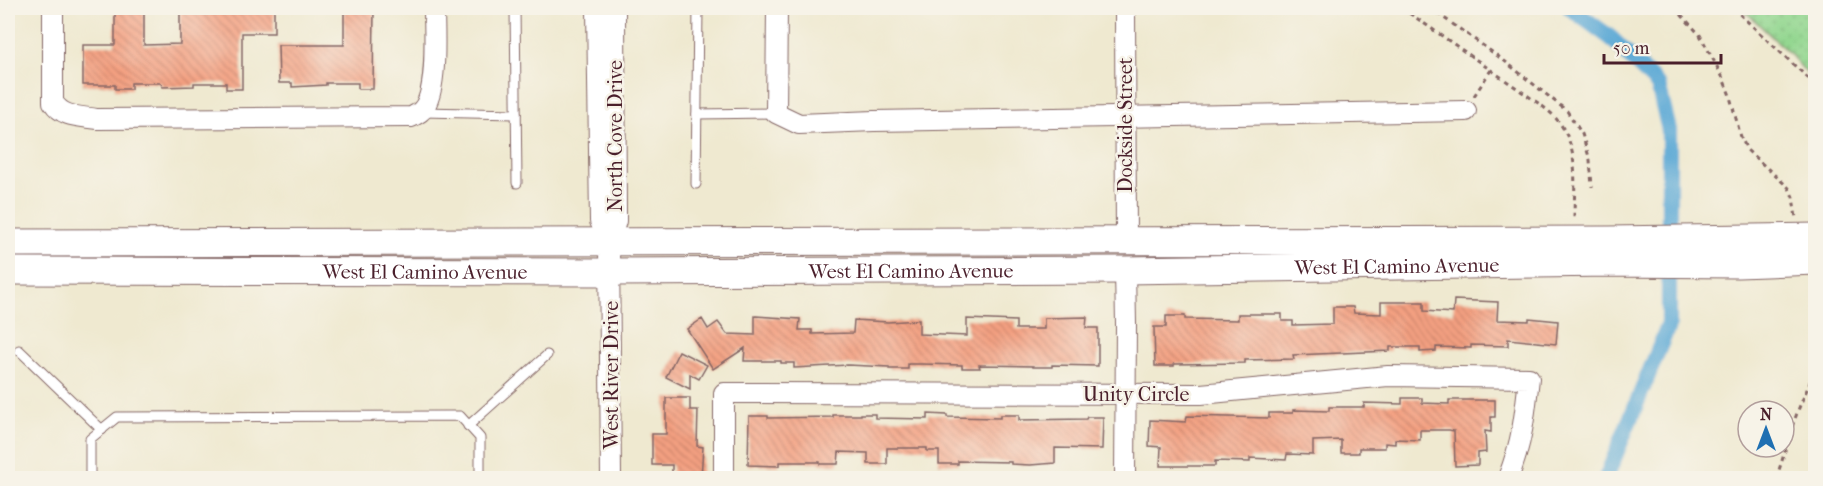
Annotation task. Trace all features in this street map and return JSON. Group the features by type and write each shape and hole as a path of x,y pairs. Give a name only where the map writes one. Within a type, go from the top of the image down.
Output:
{"main road":[{"name":"West El Camino Avenue","path":"1738,251 1807,237"},
{"name":"West El Camino Avenue","path":"8,243 1574,240 1609,252"},
{"name":"West El Camino Avenue","path":"8,271 1125,270 1609,252 1738,251 1815,261"}],"street":[{"path":"54,8 53,102 58,110 71,115 97,119 411,117 421,112 428,99 433,80 434,8"},
{"name":"North Cove Drive","path":"597,8 600,220 609,242"},
{"name":"North Cove Drive","path":"609,242 616,221 615,8"},
{"path":"777,8 776,113 799,124 1466,111"},
{"name":"Dockside Street","path":"1125,8 1126,242"},
{"name":"West River Drive","path":"609,242 611,478"},
{"path":"1125,270 1125,478"},
{"name":"Unity Circle","path":"724,478 724,393 1202,394 1388,376 1529,378 1522,437 1508,478"}],"lane":[{"path":"515,8 517,183"},
{"path":"696,184 698,8"},
{"path":"421,112 516,114"},
{"path":"697,114 776,113"},
{"path":"19,350 102,430"},
{"path":"468,426 548,355"},
{"path":"90,478 90,439 117,417 460,416 480,438 480,478"}],"path":[{"path":"1402,8 1541,105 1558,120 1568,135 1573,158 1574,240"},
{"path":"1430,8 1502,59 1567,111 1582,134 1590,160 1592,187"},
{"path":"1675,8 1700,35 1722,76 1747,150 1789,188 1807,237"},
{"path":"1733,8 1809,79 1815,88"},
{"path":"1466,111 1491,70"},
{"path":"1776,478 1785,457 1795,417 1814,374 1815,363"}],"green space":[{"path":"1742,8 1815,8 1815,83 1791,55"}],"building":[{"path":"115,8 144,8 144,45 180,44 180,8 274,8 274,33 242,33 242,89 226,89 226,83 194,83 194,86 162,87 161,83 131,83 131,89 115,89 115,85 83,85 83,45 115,45"},
{"path":"344,8 374,8 373,89 358,89 358,83 326,83 326,85 292,87 292,83 279,83 278,45 344,45"},
{"path":"1454,300 1498,302 1497,320 1529,321 1529,318 1558,321 1556,344 1508,339 1508,346 1436,347 1436,351 1420,352 1420,347 1390,347 1390,351 1293,355 1294,359 1245,360 1245,363 1155,366 1154,327 1166,327 1166,316 1185,316 1185,319 1238,320 1238,314 1282,314 1282,321 1293,321 1293,325 1333,324 1333,307 1353,307 1354,313 1381,314 1381,302 1424,302 1424,311 1453,313"},
{"path":"755,316 800,319 799,330 812,330 812,334 853,333 854,320 888,322 919,320 919,334 967,336 967,319 1016,321 1016,329 1044,329 1044,318 1087,317 1086,328 1098,328 1098,366 979,365 980,368 962,368 962,365 908,364 908,369 848,365 794,368 794,363 781,363 781,361 744,361 745,348 713,369 687,329 702,319 708,329 718,322 727,334 755,335"},
{"path":"679,351 707,365 699,379 690,374 690,389 666,377"},
{"path":"666,398 690,398 690,410 698,410 697,446 703,447 701,478 672,478 672,465 652,465 652,434 666,434"},
{"path":"1402,398 1422,398 1422,403 1449,404 1449,400 1495,400 1495,417 1491,417 1491,432 1485,431 1486,452 1478,453 1478,465 1455,466 1454,431 1449,430 1420,430 1420,440 1395,439 1395,444 1385,443 1385,448 1359,448 1359,453 1341,453 1341,440 1313,441 1313,455 1287,454 1286,460 1250,458 1250,462 1215,461 1215,466 1160,466 1161,447 1149,446 1150,420 1186,422 1187,416 1269,418 1269,413 1293,413 1293,410 1329,411 1329,407 1364,407 1364,403 1402,404"},
{"path":"875,414 875,418 928,419 928,414 947,415 947,417 1000,418 1000,415 1019,415 1019,420 1103,417 1102,449 1055,448 1055,463 1030,465 1011,464 1011,462 958,461 958,464 939,464 939,451 927,451 927,448 887,448 887,464 868,464 868,453 839,452 838,464 779,462 779,466 748,465 749,416 833,417 833,415"}],"waterway":[{"path":"1570,8 1611,38 1658,85 1669,130 1669,324 1606,478"}]}
